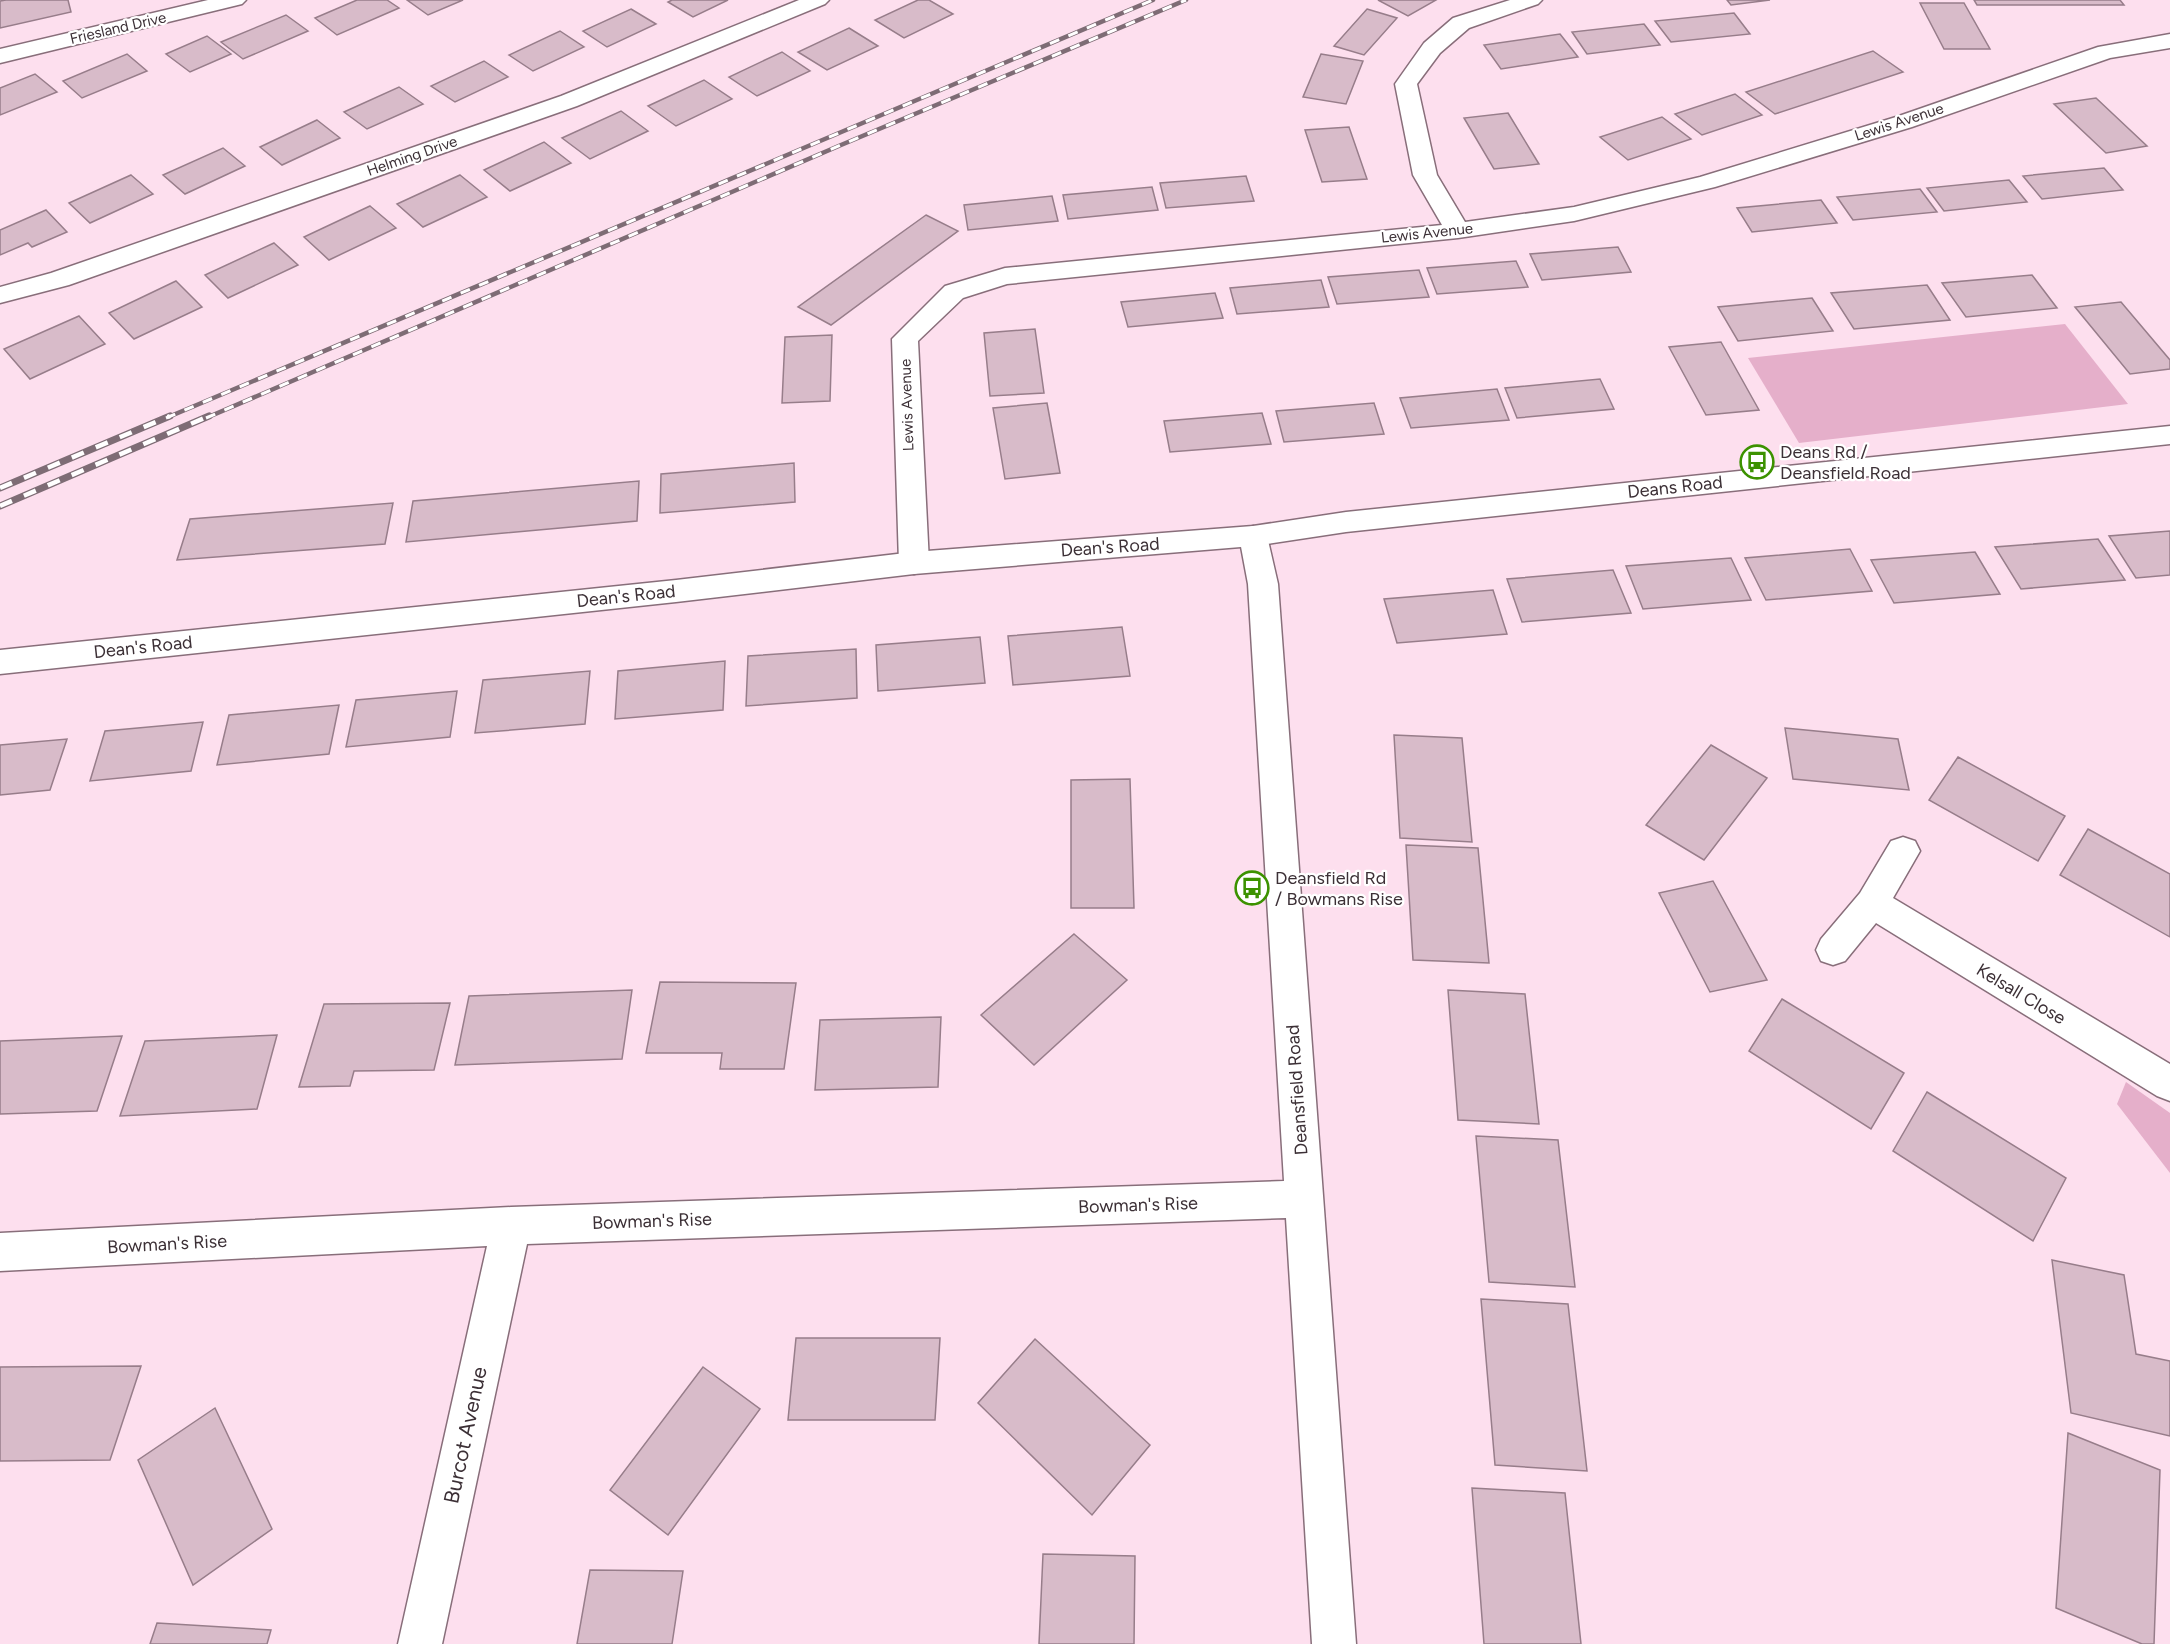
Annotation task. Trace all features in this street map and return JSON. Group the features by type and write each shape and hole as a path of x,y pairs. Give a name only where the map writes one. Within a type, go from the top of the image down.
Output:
{"street":[{"name":"Friesland Drive","path":"0,56 235,0"},
{"name":"Helming Drive","path":"0,295 60,279 569,101 818,0"},
{"path":"1458,231 1425,175 1406,84 1432,48 1461,23 1531,0"},
{"name":"Lewis Avenue","path":"914,563 905,339 954,292 1005,276 1458,231 1574,214 1707,182 1904,122 2106,52 2170,41"},
{"name":"Deans Road","path":"1253,536 1346,522 2170,435"},
{"name":"Dean's Road","path":"0,662 676,591 914,563 1253,536"},
{"name":"Deansfield Road","path":"1253,536 1263,584 1334,1644"},
{"path":"1833,950 1872,903 1903,851"},
{"name":"Kelsall Close","path":"1872,903 2170,1084"},
{"name":"Bowman's Rise","path":"0,1252 511,1226 1305,1199"},
{"name":"Burcot Avenue","path":"420,1644 511,1226"}],"shaded area":[{"path":"2065,324 2128,404 1799,443 1748,358"},
{"path":"2126,1082 2170,1113 2170,1173 2117,1104"}],"building":[{"path":"68,0 71,12 0,28 0,1"},
{"path":"357,0 387,0 399,8 337,35 315,18"},
{"path":"407,0 463,0 428,15"},
{"path":"672,0 728,0 693,17 668,2"},
{"path":"918,0 929,0 953,14 904,38 875,20"},
{"path":"1378,0 1436,0 1408,16"},
{"path":"1727,0 1770,0 1731,5"},
{"path":"1974,0 2120,0 2124,5 1977,5"},
{"path":"1920,3 1964,3 1990,49 1944,49"},
{"path":"631,9 656,24 607,47 583,31"},
{"path":"1367,9 1397,18 1364,55 1334,46"},
{"path":"1734,13 1750,34 1671,42 1655,21"},
{"path":"286,15 308,31 243,59 221,42"},
{"path":"1644,24 1660,45 1587,54 1572,32"},
{"path":"849,28 878,46 827,70 798,52"},
{"path":"560,31 584,47 533,71 509,55"},
{"path":"1560,34 1578,57 1501,69 1484,45"},
{"path":"207,36 231,54 190,72 166,54"},
{"path":"1873,51 1903,72 1775,114 1746,92"},
{"path":"782,52 810,71 757,96 729,77"},
{"path":"127,54 147,71 82,98 63,81"},
{"path":"1321,54 1363,61 1346,104 1303,97"},
{"path":"484,61 508,77 455,102 431,86"},
{"path":"35,74 57,92 0,115 0,88"},
{"path":"704,80 732,99 676,126 648,106"},
{"path":"399,87 423,104 367,129 344,112"},
{"path":"1735,94 1762,115 1702,135 1675,114"},
{"path":"2096,98 2147,146 2106,153 2054,104"},
{"path":"621,111 648,131 590,159 562,138"},
{"path":"1508,113 1539,164 1494,169 1464,118"},
{"path":"1662,117 1691,139 1628,160 1600,137"},
{"path":"317,120 340,138 282,165 260,147"},
{"path":"1349,127 1367,179 1322,182 1305,130"},
{"path":"544,142 571,163 510,191 484,170"},
{"path":"223,148 245,166 185,194 163,175"},
{"path":"2104,168 2123,190 2042,199 2023,176"},
{"path":"131,175 153,194 90,223 69,203"},
{"path":"460,175 487,197 423,227 397,204"},
{"path":"1246,176 1254,201 1166,208 1160,183"},
{"path":"2009,180 2027,202 1944,211 1927,188"},
{"path":"1152,187 1158,210 1068,219 1063,195"},
{"path":"1920,189 1937,212 1853,220 1837,197"},
{"path":"1052,196 1058,221 968,230 964,205"},
{"path":"1821,200 1837,223 1752,232 1737,208"},
{"path":"370,206 396,228 329,260 304,237"},
{"path":"46,210 67,232 32,247 28,243 0,255 0,230"},
{"path":"926,215 958,231 831,325 798,307"},
{"path":"274,243 298,265 228,298 205,275"},
{"path":"1618,247 1631,272 1542,280 1530,254"},
{"path":"1516,261 1528,287 1437,294 1427,268"},
{"path":"1419,270 1429,297 1337,304 1328,277"},
{"path":"2032,275 2057,308 1966,317 1942,283"},
{"path":"1321,280 1329,307 1237,314 1230,288"},
{"path":"176,281 202,307 134,339 109,313"},
{"path":"1927,285 1950,320 1854,329 1831,293"},
{"path":"1215,293 1223,318 1128,327 1121,302"},
{"path":"1812,298 1833,331 1738,341 1718,307"},
{"path":"2121,302 2170,360 2170,369 2130,374 2075,307"},
{"path":"79,316 105,344 30,379 4,349"},
{"path":"1035,329 1044,393 990,396 984,333"},
{"path":"832,335 830,401 782,403 785,337"},
{"path":"1721,342 1759,410 1706,415 1669,347"},
{"path":"1600,379 1614,409 1517,418 1505,388"},
{"path":"1497,389 1509,420 1411,428 1400,398"},
{"path":"1047,403 1060,473 1005,479 993,408"},
{"path":"1374,403 1384,434 1284,442 1276,411"},
{"path":"1262,413 1271,444 1170,452 1164,421"},
{"path":"794,463 795,502 660,513 661,474"},
{"path":"639,481 637,521 406,542 413,501"},
{"path":"393,503 385,544 177,560 190,519"},
{"path":"2170,531 2170,575 2136,578 2109,536"},
{"path":"2098,539 2125,580 2021,589 1995,547"},
{"path":"1850,549 1872,591 1766,600 1745,558"},
{"path":"1975,552 2000,594 1894,603 1871,560"},
{"path":"1731,558 1751,600 1643,609 1626,566"},
{"path":"1613,570 1631,613 1522,622 1507,579"},
{"path":"1493,590 1507,634 1397,643 1384,599"},
{"path":"1122,627 1130,676 1013,685 1008,636"},
{"path":"980,637 985,683 878,691 876,645"},
{"path":"856,649 857,698 746,706 748,656"},
{"path":"725,661 723,710 615,719 618,671"},
{"path":"590,671 585,724 475,733 483,680"},
{"path":"457,691 450,737 346,747 356,700"},
{"path":"339,705 329,754 217,765 229,715"},
{"path":"203,722 191,771 90,781 105,731"},
{"path":"1785,728 1898,739 1909,790 1793,779"},
{"path":"1394,735 1462,738 1472,842 1400,838"},
{"path":"67,739 50,790 0,795 0,745"},
{"path":"1711,745 1767,778 1704,860 1646,825"},
{"path":"1958,757 2065,816 2038,861 1929,800"},
{"path":"1130,779 1134,908 1071,908 1071,780"},
{"path":"2088,829 2170,874 2170,937 2060,875"},
{"path":"1406,845 1478,848 1489,963 1413,960"},
{"path":"1713,881 1767,980 1710,992 1659,893"},
{"path":"1074,934 1127,980 1034,1065 981,1015"},
{"path":"660,982 796,983 784,1069 720,1069 722,1053 646,1053"},
{"path":"632,990 622,1059 455,1065 469,996"},
{"path":"1448,990 1525,994 1539,1124 1458,1120"},
{"path":"1782,999 1904,1073 1871,1129 1749,1051"},
{"path":"450,1003 434,1070 354,1071 350,1086 299,1087 324,1004"},
{"path":"941,1017 938,1087 815,1090 820,1020"},
{"path":"277,1035 257,1109 120,1116 145,1041"},
{"path":"122,1036 97,1111 0,1114 0,1041"},
{"path":"1927,1092 2066,1178 2033,1241 1893,1151"},
{"path":"1476,1136 1558,1140 1575,1287 1489,1282"},
{"path":"2052,1260 2124,1275 2136,1354 2170,1361 2170,1436 2071,1413"},
{"path":"1481,1299 1568,1304 1587,1471 1495,1465"},
{"path":"796,1338 940,1338 935,1420 788,1420"},
{"path":"1035,1339 1150,1445 1092,1515 978,1403"},
{"path":"141,1366 110,1460 0,1461 0,1367"},
{"path":"703,1367 760,1409 668,1535 610,1490"},
{"path":"215,1408 272,1529 193,1585 138,1460"},
{"path":"2068,1433 2160,1470 2154,1644 2142,1644 2056,1608"},
{"path":"1472,1488 1565,1493 1581,1644 1484,1644"},
{"path":"1043,1554 1135,1556 1134,1644 1039,1644"},
{"path":"590,1570 683,1571 672,1644 577,1644"},
{"path":"157,1623 271,1630 267,1644 150,1644"}],"railway":[{"path":"166,418 1153,0"},
{"path":"206,418 841,145 1186,0"},
{"path":"0,488 170,416"},
{"path":"0,506 209,416"}],"place":[{"name":"Deans Rd / Deansfield Road","path":"1757,462"},
{"name":"Deansfield Rd / Bowmans Rise","path":"1252,888"}]}
